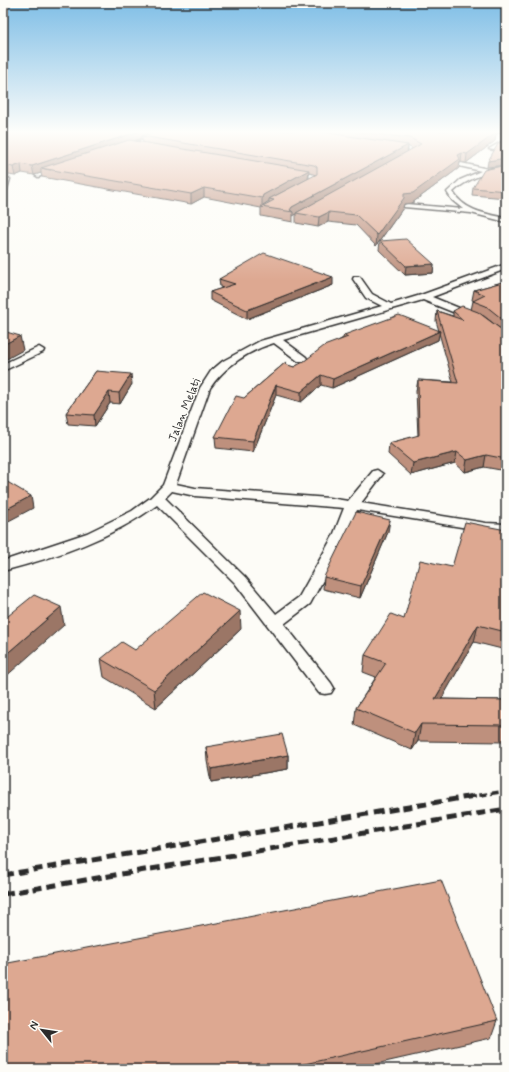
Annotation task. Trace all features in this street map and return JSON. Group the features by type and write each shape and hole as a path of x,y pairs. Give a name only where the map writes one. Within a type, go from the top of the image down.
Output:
{"lane":[{"path":"3,192 6,181"},
{"path":"463,181 450,192 452,199 463,208 506,220"},
{"path":"406,206 477,212"},
{"name":"Jalan Melati","path":"3,566 49,552 87,538 127,518 159,499 169,486 205,388 215,373 227,363 251,349 276,340 424,297 506,266"},
{"path":"357,279 369,296 390,307"},
{"path":"424,297 480,320"},
{"path":"276,340 302,359"},
{"path":"3,368 39,350"},
{"path":"275,623 305,600 340,536 352,505 377,474"},
{"path":"169,486 195,492 271,497 352,505 506,528"},
{"path":"159,499 240,580 325,688"}],"building":[{"path":"116,181 289,181 263,195 262,198 204,188 191,194"},
{"path":"304,181 341,181 292,207 290,210 293,212 261,207 274,200 269,199"},
{"path":"354,181 430,181 413,193 404,194 404,198 377,235 356,215 329,212 319,217 296,213"},
{"path":"477,181 506,181 506,191 473,188"},
{"path":"406,239 434,264 406,266 380,241"},
{"path":"264,253 333,277 247,310 210,292 235,284 219,279"},
{"path":"506,281 506,322 486,306 473,301 485,295 474,290"},
{"path":"462,306 478,312 506,333 506,459 486,455 467,460 457,452 413,463 389,443 419,435 418,380 458,383 437,311 463,320 453,311"},
{"path":"399,315 440,331 333,379 321,375 301,392 276,385 253,441 215,437 236,396 244,398 286,362 285,364 294,367 324,346 348,337 344,335"},
{"path":"3,331 20,336 3,345"},
{"path":"96,371 131,374 119,393 109,392 94,415 66,413"},
{"path":"4,480 31,496 3,511"},
{"path":"356,512 390,520 361,586 324,577"},
{"path":"465,522 506,530 506,632 478,625 435,699 506,700 506,725 421,724 415,733 356,708 386,663 365,655 391,614 404,619 420,560 452,567"},
{"path":"203,592 240,611 154,690 101,659 122,642 135,650"},
{"path":"34,595 61,607 3,657 3,620"},
{"path":"282,734 288,755 211,769 206,747"},
{"path":"441,880 497,1021 282,1069 3,1069 3,964"}],"railway":[{"path":"469,797 506,791"},
{"path":"469,797 474,796"},
{"path":"3,875 469,797"},
{"path":"3,894 506,809"}]}
